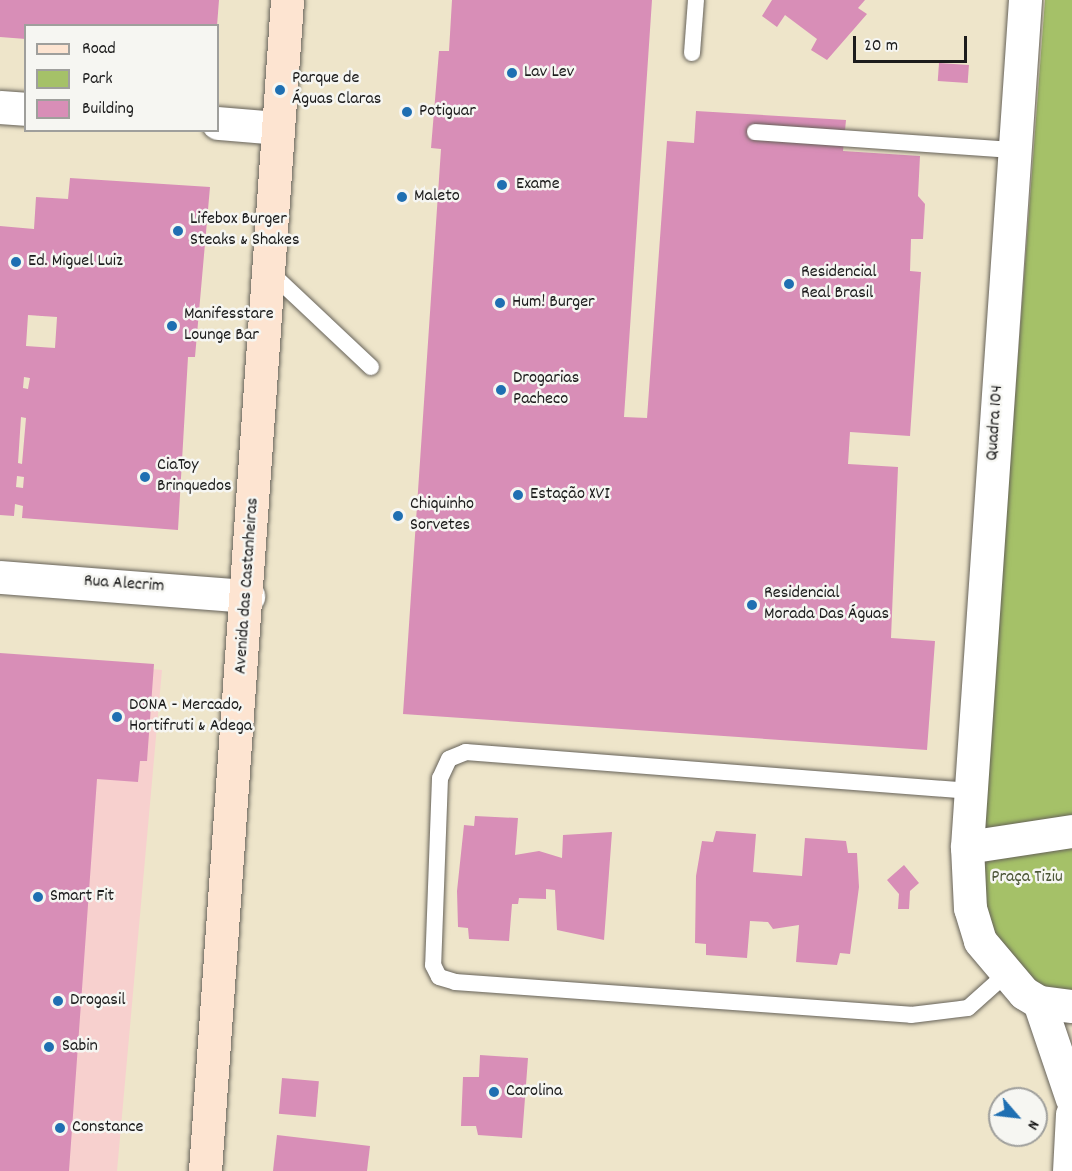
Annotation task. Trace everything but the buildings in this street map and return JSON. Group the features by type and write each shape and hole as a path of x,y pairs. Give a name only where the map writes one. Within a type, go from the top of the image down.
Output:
{"main road":[{"name":"Avenida das Castanheiras","path":"205,1171 248,596 287,0"}],"street":[{"name":"Quadra 104","path":"1025,0 967,847 977,930 1005,974 1039,1002"},
{"path":"0,107 24,109"},
{"path":"219,123 278,128"},
{"name":"Rua Alecrim","path":"0,578 248,596"},
{"path":"967,847 1072,831"},
{"path":"1072,1006 1039,1002 1072,1099"},
{"path":"1069,1171 1072,1114"}],"lane":[{"path":"692,53 696,0"},
{"path":"755,132 1015,150"},
{"path":"269,271 371,367"},
{"path":"971,791 466,752 449,759 440,778 433,965 439,976 455,982 912,1015 968,1008 1005,974"}],"shaded area":[{"path":"18,658 162,670 117,1171 0,1171 0,890"}],"green space":[{"name":"Praça Tiziu","path":"1045,0 1072,0 1072,1000 1021,983 987,944 980,859"}],"place":[{"name":"Lav Lev","path":"512,73"},
{"name":"Parque de Águas Claras","path":"280,90"},
{"name":"Potiguar","path":"407,112"},
{"name":"Exame","path":"502,185"},
{"name":"Maleto","path":"402,197"},
{"name":"Lifebox Burger Steaks & Shakes","path":"178,231"},
{"name":"Ed. Miguel Luiz","path":"16,262"},
{"name":"Residencial Real Brasil","path":"789,284"},
{"name":"Hum! Burger","path":"500,303"},
{"name":"Manifesstare Lounge Bar","path":"172,326"},
{"name":"Drogarias Pacheco","path":"501,390"},
{"name":"CiaToy Brinquedos","path":"145,477"},
{"name":"Estação XVI","path":"518,495"},
{"name":"Chiquinho Sorvetes","path":"398,516"},
{"name":"Residencial Morada Das Águas","path":"752,605"},
{"name":"DONA - Mercado, Hortifruti & Adega","path":"117,717"},
{"name":"Smart Fit","path":"38,897"},
{"name":"Drogasil","path":"58,1001"},
{"name":"Sabin","path":"49,1047"},
{"name":"Carolina","path":"494,1092"},
{"name":"Constance","path":"60,1128"}]}
